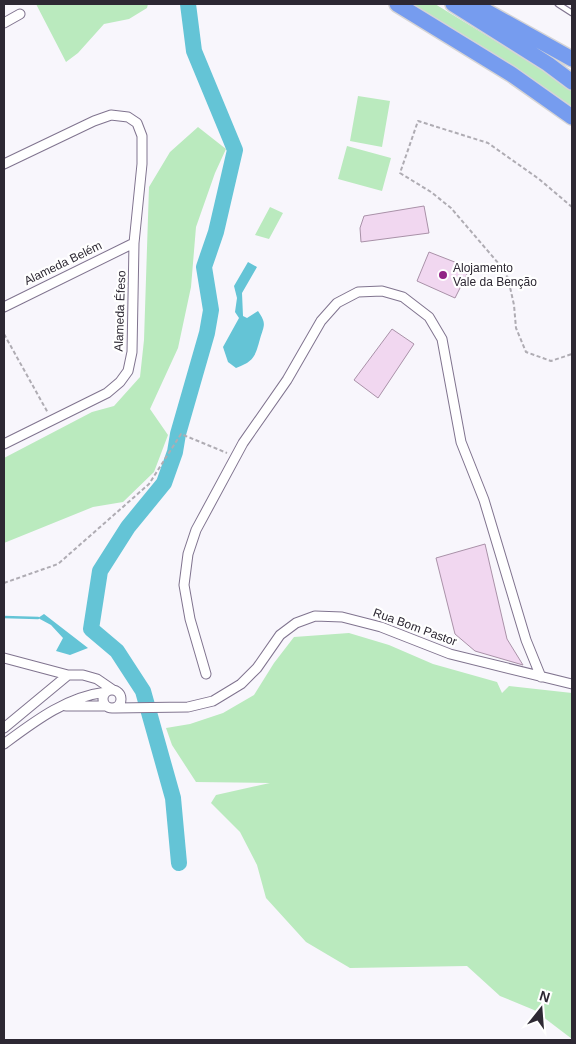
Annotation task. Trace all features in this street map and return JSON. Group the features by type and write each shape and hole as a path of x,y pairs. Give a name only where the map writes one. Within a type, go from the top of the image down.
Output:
{"highway":[{"path":"397,4 511,74 572,117"},
{"path":"452,4 548,64 572,82"},
{"path":"473,4 572,59"}],"street":[{"path":"4,23 20,14"},
{"name":"Alameda Éfeso","path":"4,164 94,121 111,115 128,117 138,123 142,136 142,164 134,242 132,352 128,371 120,382 107,393 4,444"},
{"name":"Alameda Belém","path":"4,307 134,242"},
{"path":"206,674 190,619 184,585 188,554 196,530 243,443 287,380 321,321 337,303 358,292 382,291 403,297 429,317 442,339 461,442 484,500 526,640 541,677"},
{"name":"Rua Bom Pastor","path":"141,707 188,707 213,701 241,684 257,668 280,635 296,622 315,616 342,617 381,627 450,654 572,684"},
{"path":"4,658 68,675 83,675 97,679 122,700 116,708"},
{"path":"4,728 68,675"},
{"path":"105,706 103,699 113,692"},
{"path":"4,744 41,717 84,696 113,692 141,707"},
{"path":"61,706 105,706 112,709 141,707"}],"lane":[{"path":"558,4 572,13"}],"path":[{"path":"572,207 539,179 488,143 418,121 400,173 431,192 451,208 499,264 508,278 514,305 516,328 526,352 551,361 572,354"},
{"path":"4,334 52,420"},
{"path":"4,583 58,564 149,484 181,434 236,456"}],"green space":[{"path":"36,4 148,4 147,8 129,19 104,24 78,53 66,62"},
{"path":"411,4 435,4 538,67 572,91 572,108 534,80"},
{"path":"358,96 390,101 382,147 350,141"},
{"path":"198,127 226,149 215,173 196,227 191,287 178,348 150,409 168,435 154,472 123,502 93,507 4,543 4,458 92,412 114,406 140,377 144,340 149,187 170,152"},
{"path":"347,146 391,158 382,191 338,179"},
{"path":"270,207 283,213 269,239 255,235"},
{"path":"349,633 389,645 433,664 497,682 502,693 509,686 572,693 572,1039 534,1010 500,996 467,966 350,968 306,942 266,898 257,865 240,832 211,803 216,795 270,783 196,782 172,745 166,728 190,724 223,713 254,695 274,663 294,637"}],"water":[{"path":"248,262 257,267 242,293 243,316 247,318 258,311 264,325 253,358 236,368 228,362 223,347 239,318 235,312 237,298 234,286"},
{"path":"44,614 88,648 70,655 56,651 63,638 51,625 38,618"}],"building":[{"path":"424,206 429,233 361,242 360,228 364,216"},
{"name":"Alojamento Vale da Benção","path":"429,252 470,268 455,298 417,281"},
{"path":"392,329 414,344 378,398 354,380"},
{"path":"485,544 507,639 523,665 475,651 455,634 436,558"}],"waterway":[{"path":"179,863 173,798 143,691 117,651 91,629 100,571 128,527 164,483 175,452 178,434 207,333 211,310 204,267 216,232 235,150 194,51 188,4"},
{"path":"4,617 38,618"}],"place":[{"name":"Alojamento Vale da Benção","path":"443,275"}]}
